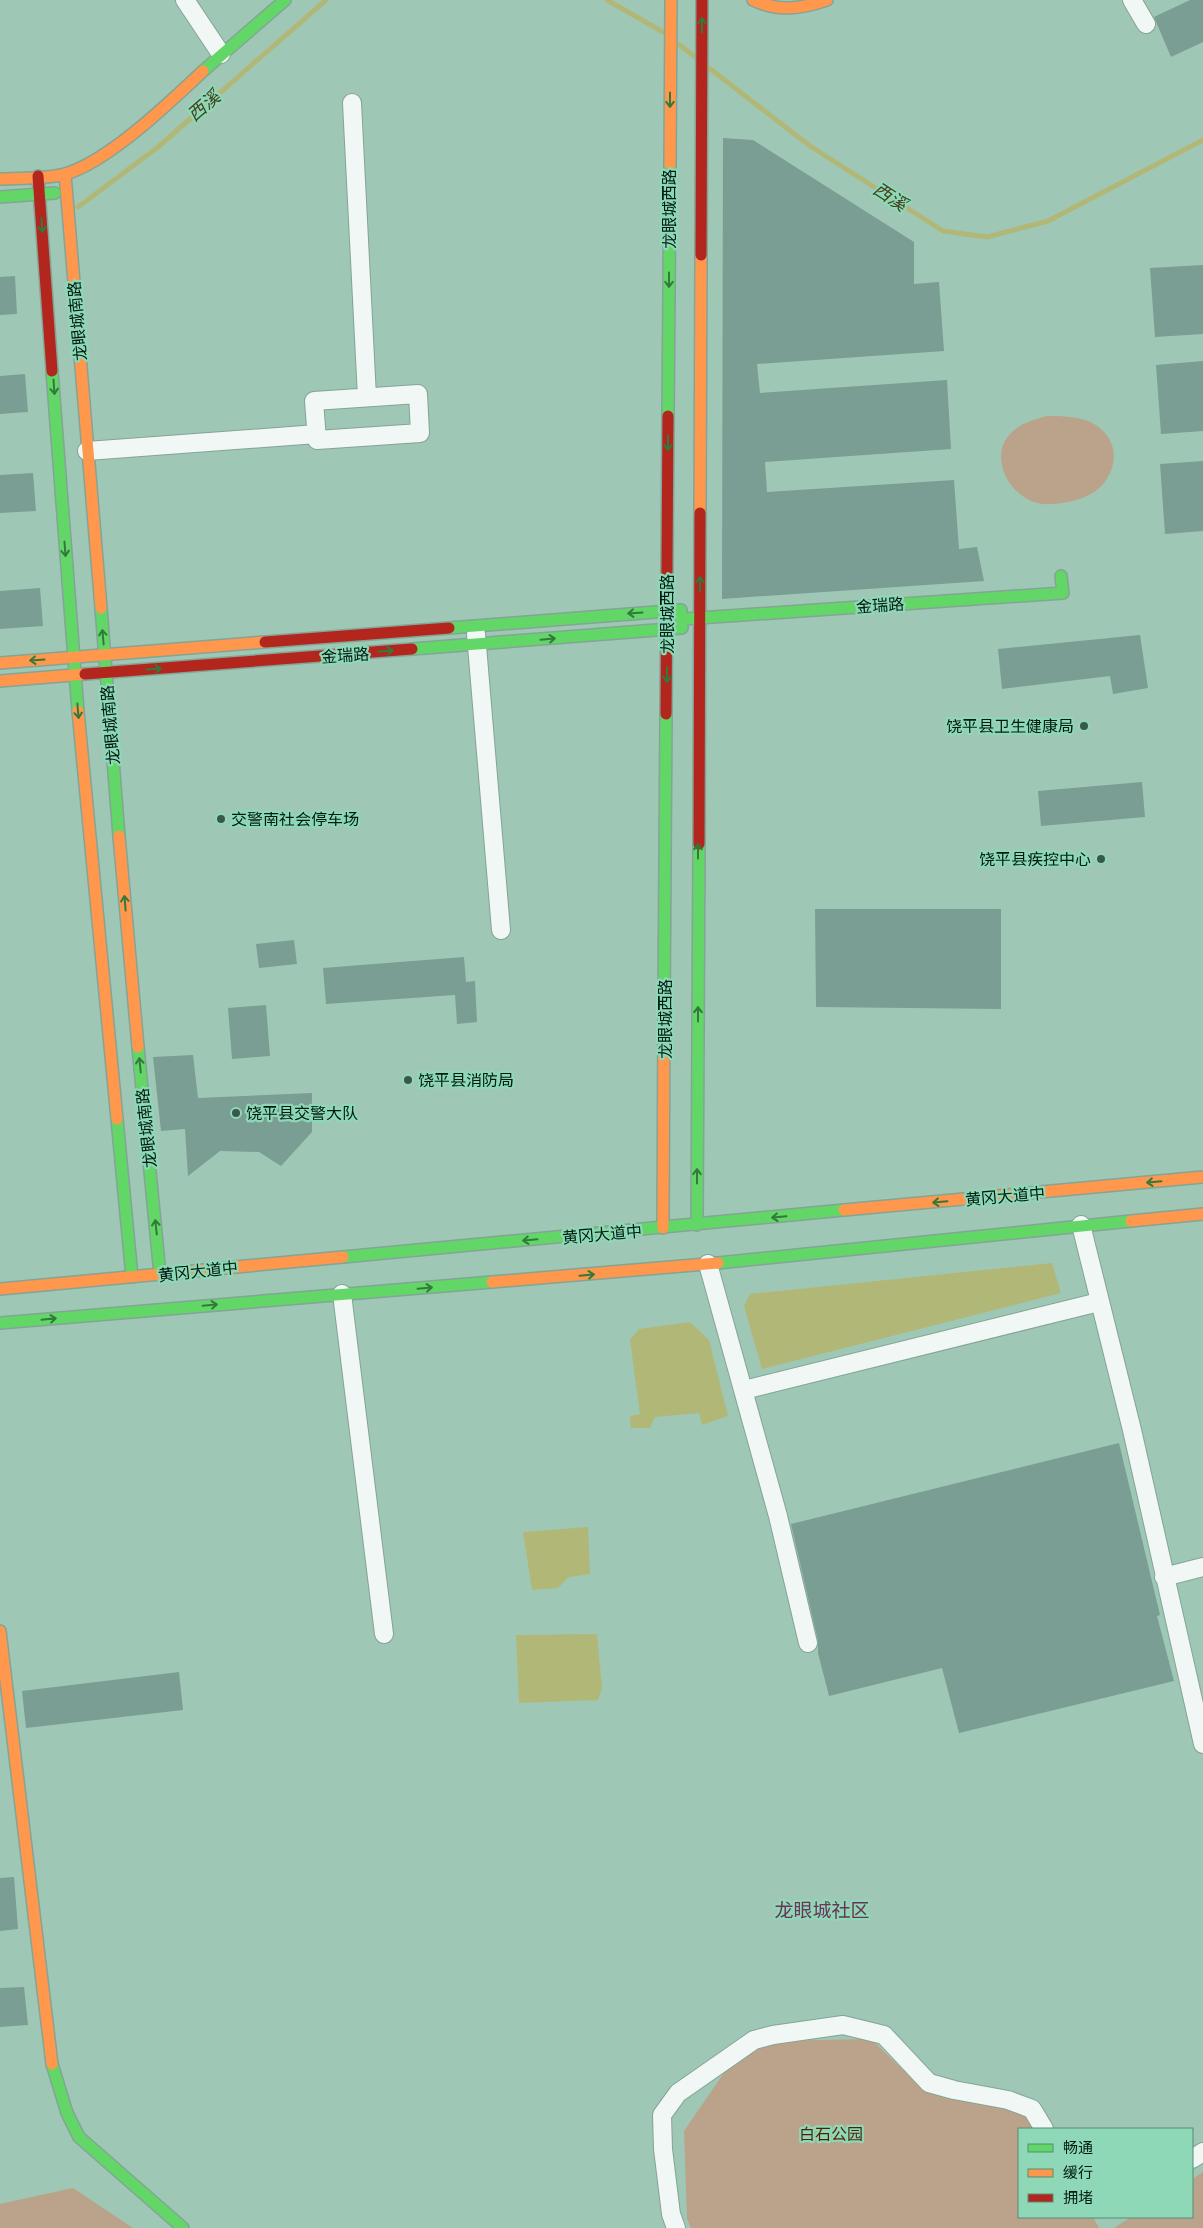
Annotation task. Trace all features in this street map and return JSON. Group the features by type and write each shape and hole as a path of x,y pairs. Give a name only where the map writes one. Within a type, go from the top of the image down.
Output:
{"main road":[{"path":"0,180 65,174 103,156 172,100 220,54 285,0"},
{"name":"龙眼城西路","path":"663,1228 671,0"},
{"name":"龙眼城西路","path":"697,1230 702,0"},
{"path":"753,0 773,8 787,10 803,9 827,0"},
{"name":"龙眼城南路","path":"65,174 132,989 160,1275"},
{"name":"龙眼城南路","path":"38,176 73,658 132,1278"},
{"path":"0,198 66,192"},
{"name":"金瑞路","path":"681,619 1063,592 1061,576"},
{"name":"金瑞路","path":"0,663 680,610 682,628 0,681"},
{"name":"黄冈大道中","path":"0,1288 386,1258 663,1228 697,1230 1079,1194 1203,1177"},
{"name":"黄冈大道中","path":"0,1324 342,1294 389,1286 702,1261 1081,1221 1203,1214"},
{"path":"0,1631 53,2071 67,2113 80,2136 111,2167 183,2228"}],"street":[{"path":"185,0 220,54"},
{"path":"1132,0 1146,24"},
{"path":"352,103 367,397"},
{"path":"418,394 420,433 317,440 314,401 367,397 418,394"},
{"path":"87,450 316,434"},
{"path":"475,626 501,930"},
{"path":"1081,1221 1099,1302 1132,1430 1203,1744"},
{"path":"702,1261 744,1390 808,1643"},
{"path":"342,1294 384,1634"},
{"path":"744,1390 1099,1302"},
{"path":"1164,1577 1203,1567"},
{"path":"676,2228 671,2214 663,2148 662,2115 678,2093 754,2040 773,2035 843,2025 884,2035 929,2083 954,2090 1008,2100 1032,2109 1043,2128"}],"green space":[{"path":"1046,416 1083,419 1097,426 1110,440 1114,456 1113,465 1104,483 1093,493 1073,501 1042,504 1024,497 1009,482 1001,461 1005,441 1019,426"},
{"name":"白石公园","path":"871,2039 925,2091 996,2100 1035,2123 1038,2128 1018,2128 1018,2218 1094,2218 1099,2228 691,2228 687,2219 684,2131 730,2064 767,2041"},
{"path":"1203,2172 1203,2228 1114,2228 1129,2218 1193,2218 1193,2178"},
{"path":"73,2188 133,2228 0,2228 0,2204"}],"shaded area":[{"path":"1052,1263 1061,1293 762,1369 744,1306 750,1294"},
{"path":"690,1322 709,1340 728,1416 702,1425 699,1413 655,1417 650,1428 631,1428 630,1416 640,1414 630,1340 639,1329"},
{"path":"588,1527 590,1574 569,1577 558,1588 532,1590 523,1532"},
{"path":"597,1634 602,1688 598,1700 519,1703 516,1635"}],"building":[{"path":"1190,0 1203,0 1203,42 1171,57 1154,17"},
{"path":"723,138 753,140 914,242 914,284 939,282 944,351 757,364 760,393 947,380 951,449 765,462 767,492 954,480 959,549 977,547 984,581 722,599"},
{"path":"1203,265 1203,334 1155,337 1150,268"},
{"path":"15,276 17,314 0,315 0,277"},
{"path":"1203,361 1203,431 1161,434 1156,365"},
{"path":"25,374 28,412 0,414 0,376"},
{"path":"1203,461 1203,531 1165,534 1160,464"},
{"path":"33,473 36,511 0,513 0,475"},
{"path":"40,588 43,626 0,629 0,591"},
{"path":"1140,635 1148,688 1113,694 1110,676 1002,689 998,649"},
{"path":"1142,782 1145,817 1041,826 1038,791"},
{"path":"815,909 1001,909 1001,1009 816,1007"},
{"path":"294,940 297,964 259,968 256,944"},
{"path":"464,957 466,982 475,981 477,1022 457,1024 455,995 326,1004 323,968"},
{"path":"266,1005 270,1056 232,1059 228,1008"},
{"name":"饶平县交警大队","path":"193,1055 198,1098 312,1093 312,1132 281,1166 259,1152 220,1151 188,1176 185,1129 161,1131 153,1057"},
{"path":"1119,1443 1160,1615 1157,1616 1174,1681 959,1733 942,1668 829,1696 791,1524"},
{"path":"179,1672 183,1710 26,1728 22,1691"},
{"path":"14,1877 18,1929 0,1931 0,1878"},
{"path":"24,1987 28,2025 0,2027 0,1988"}],"waterway":[{"name":"西溪","path":"78,207 158,147 326,0"},
{"name":"西溪","path":"607,0 663,32"},
{"name":"西溪","path":"680,45 695,57"},
{"name":"西溪","path":"709,68 810,146 943,231 987,237 1048,221 1203,140"}],"traffic: fast":[{"path":"203,71 285,0"},
{"path":"668,416 670,164"},
{"path":"0,197 55,193"},
{"path":"52,371 78,711"},
{"path":"684,619 1063,593 1061,576"},
{"path":"101,608 119,836"},
{"path":"412,649 682,628 681,610 449,628"},
{"path":"664,1005 666,714"},
{"path":"697,1225 699,844"},
{"path":"138,1047 160,1275"},
{"path":"117,1119 132,1277"},
{"path":"343,1257 844,1210"},
{"path":"718,1263 1131,1221"},
{"path":"0,1323 492,1282"},
{"path":"52,2064 67,2113 79,2137 183,2228"}],"traffic: slow":[{"path":"670,164 671,0"},
{"path":"753,0 781,8 799,7 827,0"},
{"path":"0,179 50,177 65,174 82,167 100,157 138,130 203,71"},
{"path":"65,174 101,608"},
{"path":"700,513 701,255"},
{"path":"0,663 265,642"},
{"path":"0,681 85,674"},
{"path":"78,711 117,1119"},
{"path":"119,836 138,1047"},
{"path":"663,1228 664,1005"},
{"path":"844,1210 1203,1177"},
{"path":"1131,1221 1203,1214"},
{"path":"0,1289 343,1257"},
{"path":"492,1282 718,1263"},
{"path":"0,1631 52,2064"}],"traffic: jam":[{"path":"701,255 702,0"},
{"path":"38,176 52,371"},
{"path":"666,714 668,416"},
{"path":"699,844 700,513"},
{"path":"265,642 449,628"},
{"path":"85,674 412,649"}],"place":[{"name":"饶平县卫生健康局","path":"1084,726"},
{"name":"交警南社会停车场","path":"221,819"},
{"name":"饶平县疾控中心","path":"1101,859"},
{"name":"饶平县消防局","path":"408,1080"},
{"name":"饶平县交警大队","path":"236,1113"}],"district":[{"name":"龙眼城社区","path":"822,1910"}]}
